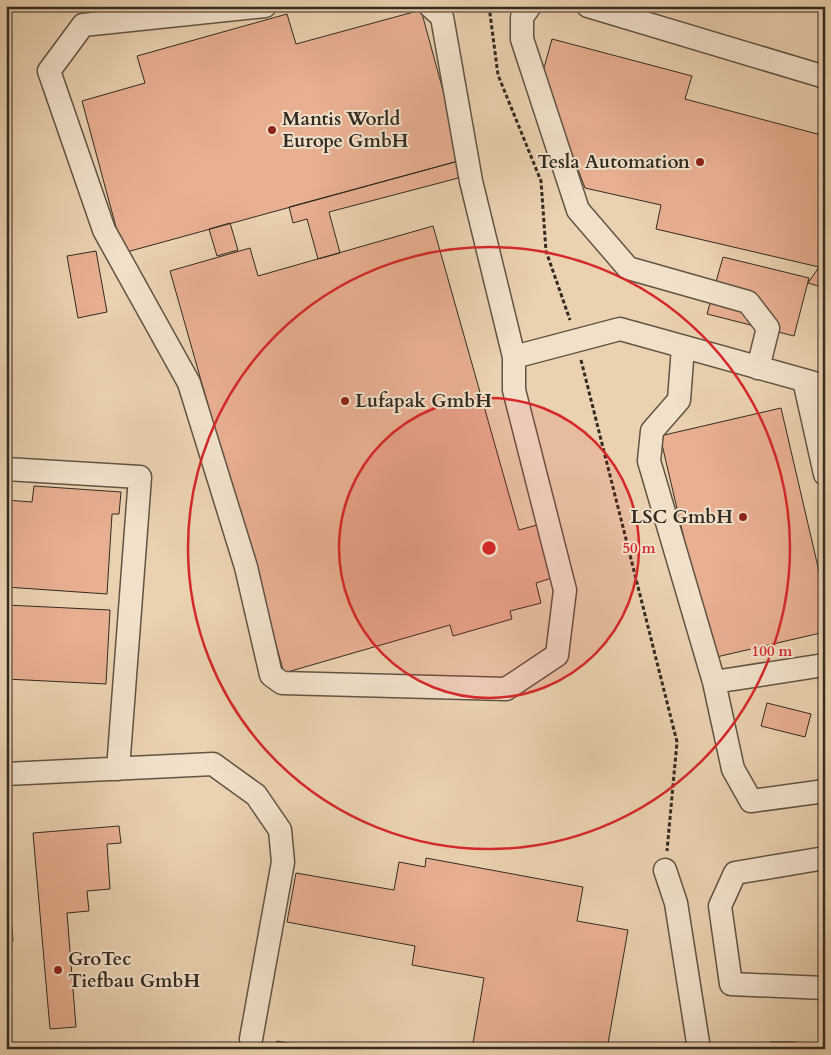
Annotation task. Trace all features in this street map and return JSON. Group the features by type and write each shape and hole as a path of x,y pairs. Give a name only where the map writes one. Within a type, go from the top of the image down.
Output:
{"street":[{"path":"265,6 83,25 49,71 104,230 189,382 246,567 271,675 282,683 506,689 557,655 565,590 514,390 514,357 471,181 442,17 430,6"},
{"path":"530,6 522,17 522,39 578,210 628,268 748,302 768,328 758,368"},
{"path":"588,6 825,77"},
{"path":"514,357 620,329 814,383 825,474"},
{"path":"683,347 679,400 652,431 649,461 714,682 733,769 750,801 825,791"},
{"path":"6,469 140,477 118,769"},
{"path":"714,682 824,665 825,667"},
{"path":"6,774 213,764 256,795 280,830 283,862 251,1039"},
{"path":"825,858 735,874 720,906 731,984 825,988"},
{"path":"665,870 676,902 699,1049"}],"path":[{"path":"489,6 498,74 541,181 546,251 576,340 677,742 665,870"}],"building":[{"name":"Mantis World Europe GmbH","path":"421,10 462,160 123,253 82,101 145,83 137,56 287,14 296,44"},
{"name":"Tesla Automation","path":"552,39 692,76 685,99 825,136 825,288 808,283 819,267 656,229 661,205 585,188 542,75"},
{"path":"462,160 466,176 329,212 340,253 318,259 307,219 293,223 289,207"},
{"path":"230,223 238,250 217,256 209,229"},
{"name":"Lufapak GmbH","path":"433,226 519,530 537,525 552,578 536,583 541,603 510,611 512,619 453,636 450,625 284,673 170,271 250,248 258,276"},
{"path":"96,251 107,312 78,318 67,256"},
{"path":"723,257 809,278 794,336 707,314"},
{"name":"LSC GmbH","path":"781,408 825,597 825,632 712,658 660,436"},
{"path":"34,486 121,492 119,514 112,514 107,594 6,587 6,500 32,502"},
{"path":"6,605 110,610 106,684 6,679"},
{"path":"767,703 811,714 805,737 761,726"},
{"name":"GroTec Tiefbau GmbH","path":"119,826 121,843 107,844 110,889 87,891 89,911 67,913 76,1027 50,1029 33,833"},
{"path":"426,858 583,887 577,921 628,930 607,1049 472,1049 484,978 412,965 415,946 287,922 296,873 394,890 399,862 425,867"},
{"path":"10,901 13,941 6,942 6,902"},
{"path":"277,1041 319,1049 275,1049"},
{"path":"771,1042 795,1042 795,1049 771,1049"}],"place":[{"name":"Mantis World Europe GmbH","path":"272,130"},
{"name":"Tesla Automation","path":"700,162"},
{"name":"Lufapak GmbH","path":"345,401"},
{"name":"LSC GmbH","path":"743,517"},
{"name":"GroTec Tiefbau GmbH","path":"58,970"}]}
